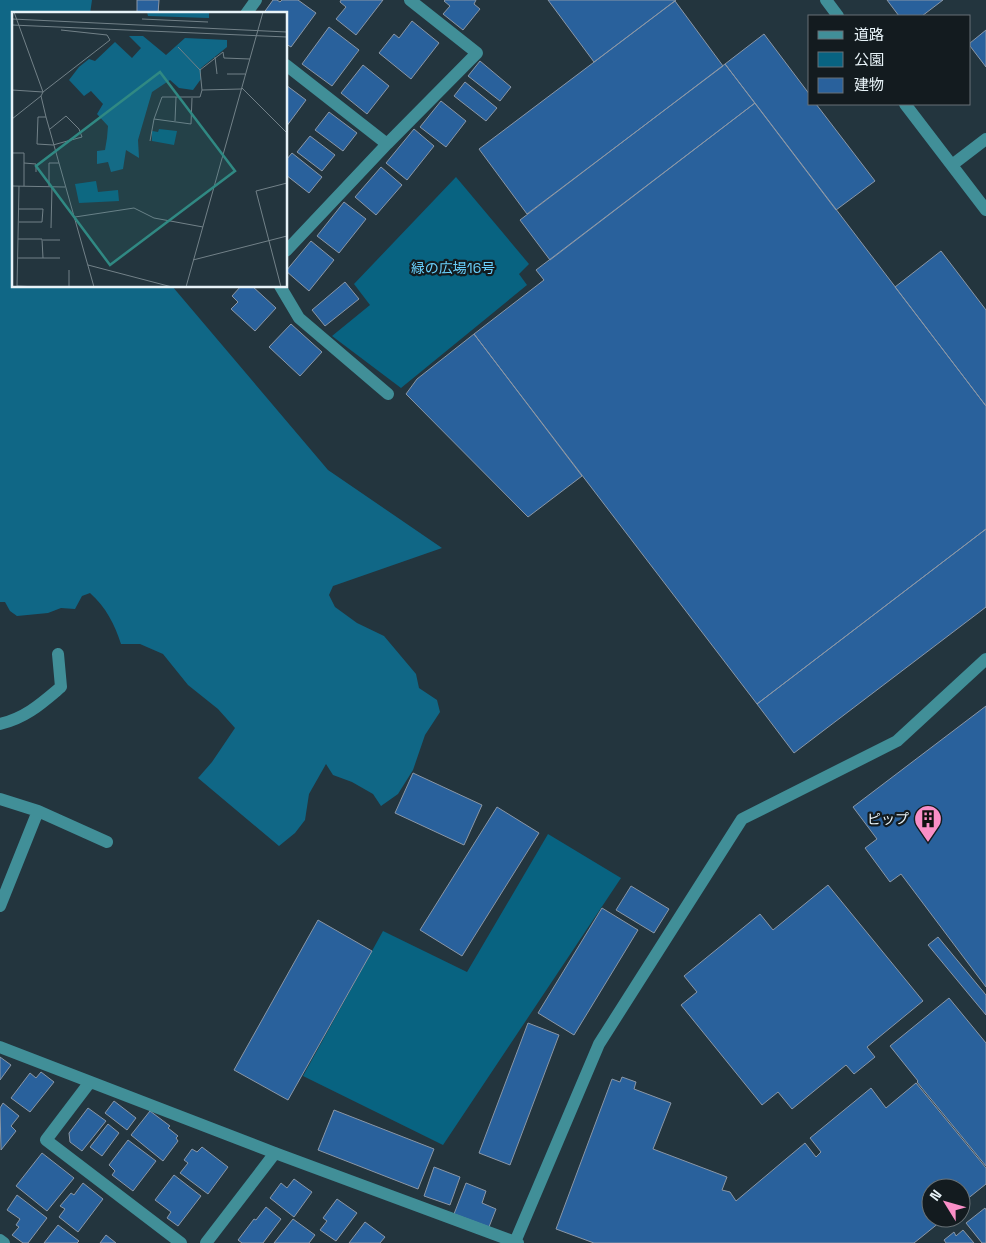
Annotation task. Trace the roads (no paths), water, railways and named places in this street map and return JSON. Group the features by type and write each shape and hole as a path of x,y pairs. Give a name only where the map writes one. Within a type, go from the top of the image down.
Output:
{"street":[{"path":"247,12 256,0"},
{"path":"288,249 387,144 477,53 410,0"},
{"path":"826,0 837,15"},
{"path":"288,68 387,144"},
{"path":"906,105 986,210"},
{"path":"952,165 986,139"},
{"path":"281,288 299,318 388,394"},
{"path":"0,724 14,721 38,706 61,687 58,654"},
{"path":"0,1047 275,1153 516,1242 599,1044 742,819 897,741 986,659"},
{"path":"0,799 38,811 106,842"},
{"path":"0,906 38,811"},
{"path":"90,1082 46,1140 181,1243"},
{"path":"209,1242 275,1153"},
{"path":"480,1243 489,1232"},
{"path":"0,1240 4,1243"}],"place":[{"name":"ピップ","path":"928,843"}],"park label":[{"name":"緑の広場16号","path":"453,268"}]}
